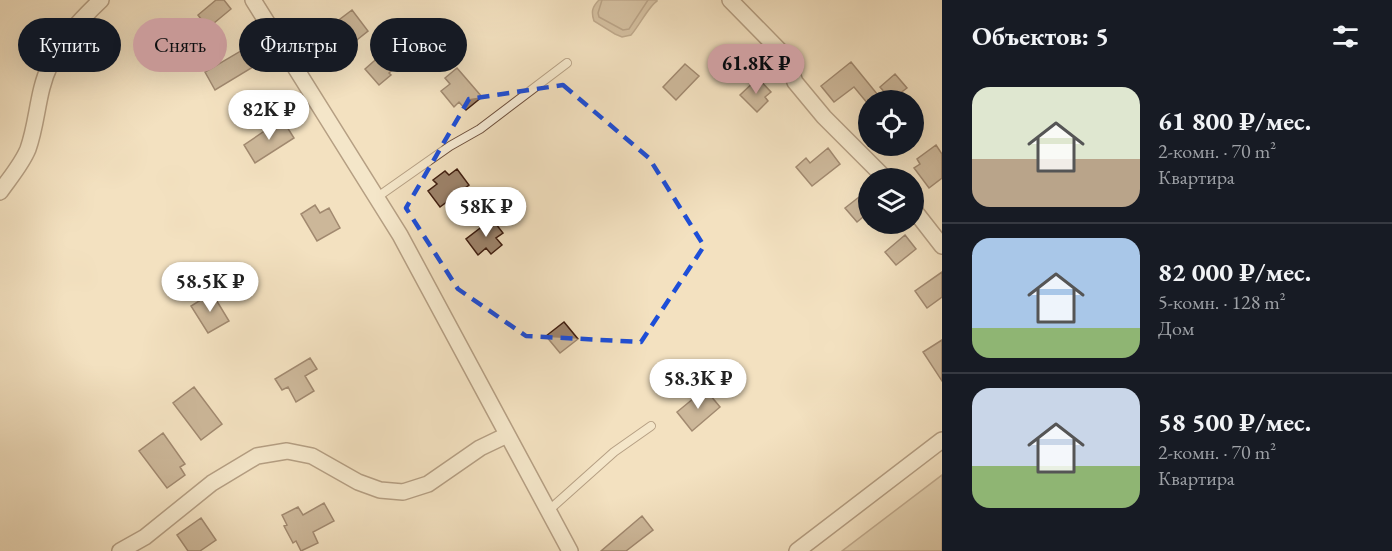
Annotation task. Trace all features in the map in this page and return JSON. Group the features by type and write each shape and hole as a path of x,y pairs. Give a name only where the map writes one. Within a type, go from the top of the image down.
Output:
{"street":[{"path":"0,192 27,152 35,124 39,94 63,40 101,0"},
{"path":"253,0 400,235 570,551"},
{"path":"730,0 786,57 795,82 824,117 875,168"},
{"path":"924,223 942,246"},
{"path":"120,551 145,537 212,483 257,456 287,452 312,456 358,482 380,490 403,492 428,484 480,448 507,435"},
{"path":"797,551 942,440"}],"lane":[{"path":"376,198 450,146 490,123 567,63"},
{"path":"548,511 614,452 651,426"}],"highlighted area":[{"path":"563,85 649,158 704,246 641,342 526,336 458,289 406,208 469,99"}],"shaded area":[{"path":"942,475 942,551 842,551"}],"water":[{"path":"599,0 657,1 631,35 622,37 594,21 593,10"}],"building":[{"path":"216,0 224,0 231,9 220,18 200,18 198,15"},
{"path":"352,10 368,31 358,39 358,18 341,18"},
{"path":"239,52 239,72 245,72 215,90 205,72 227,72 227,59"},
{"path":"851,62 874,90 858,90 858,92 854,87 834,102 821,86"},
{"path":"685,64 699,76 676,100 663,87"},
{"path":"370,65 370,72 390,72 391,75 379,85 365,69"},
{"path":"452,72 460,72 482,97 466,110 459,102 454,107 441,91 450,84 445,78"},
{"path":"895,74 907,88 883,90 880,87"},
{"path":"758,78 771,92 765,97 768,101 757,112 740,95"},
{"path":"282,119 294,138 255,163 244,145"},
{"path":"936,145 942,154 942,178 929,188 924,181 924,168 914,168 920,164 917,159"},
{"path":"828,148 840,164 812,186 796,167 806,158 810,163"},
{"path":"457,169 469,185 440,207 428,191 437,184 433,180 445,171 449,175"},
{"path":"858,198 858,221 857,222 845,208"},
{"path":"315,205 320,213 329,208 340,228 317,241 301,214"},
{"path":"492,219 503,233 496,238 502,245 491,254 486,248 478,255 466,239"},
{"path":"905,235 916,249 896,265 885,252"},
{"path":"942,272 942,297 927,308 915,291"},
{"path":"212,293 229,321 208,333 191,306"},
{"path":"564,322 578,339 560,353 546,336"},
{"path":"942,340 942,381 923,352"},
{"path":"310,358 317,369 305,376 314,391 296,402 288,387 282,390 275,379"},
{"path":"194,387 222,424 201,440 173,403"},
{"path":"705,389 720,407 692,431 677,412"},
{"path":"163,433 185,464 180,467 185,475 167,488 139,451"},
{"path":"324,503 334,521 313,532 318,543 301,551 296,541 293,543 284,526 287,525 282,515 298,507 303,515"},
{"path":"642,516 653,530 626,551 601,551"},
{"path":"201,518 216,540 200,551 188,551 177,535"}]}
